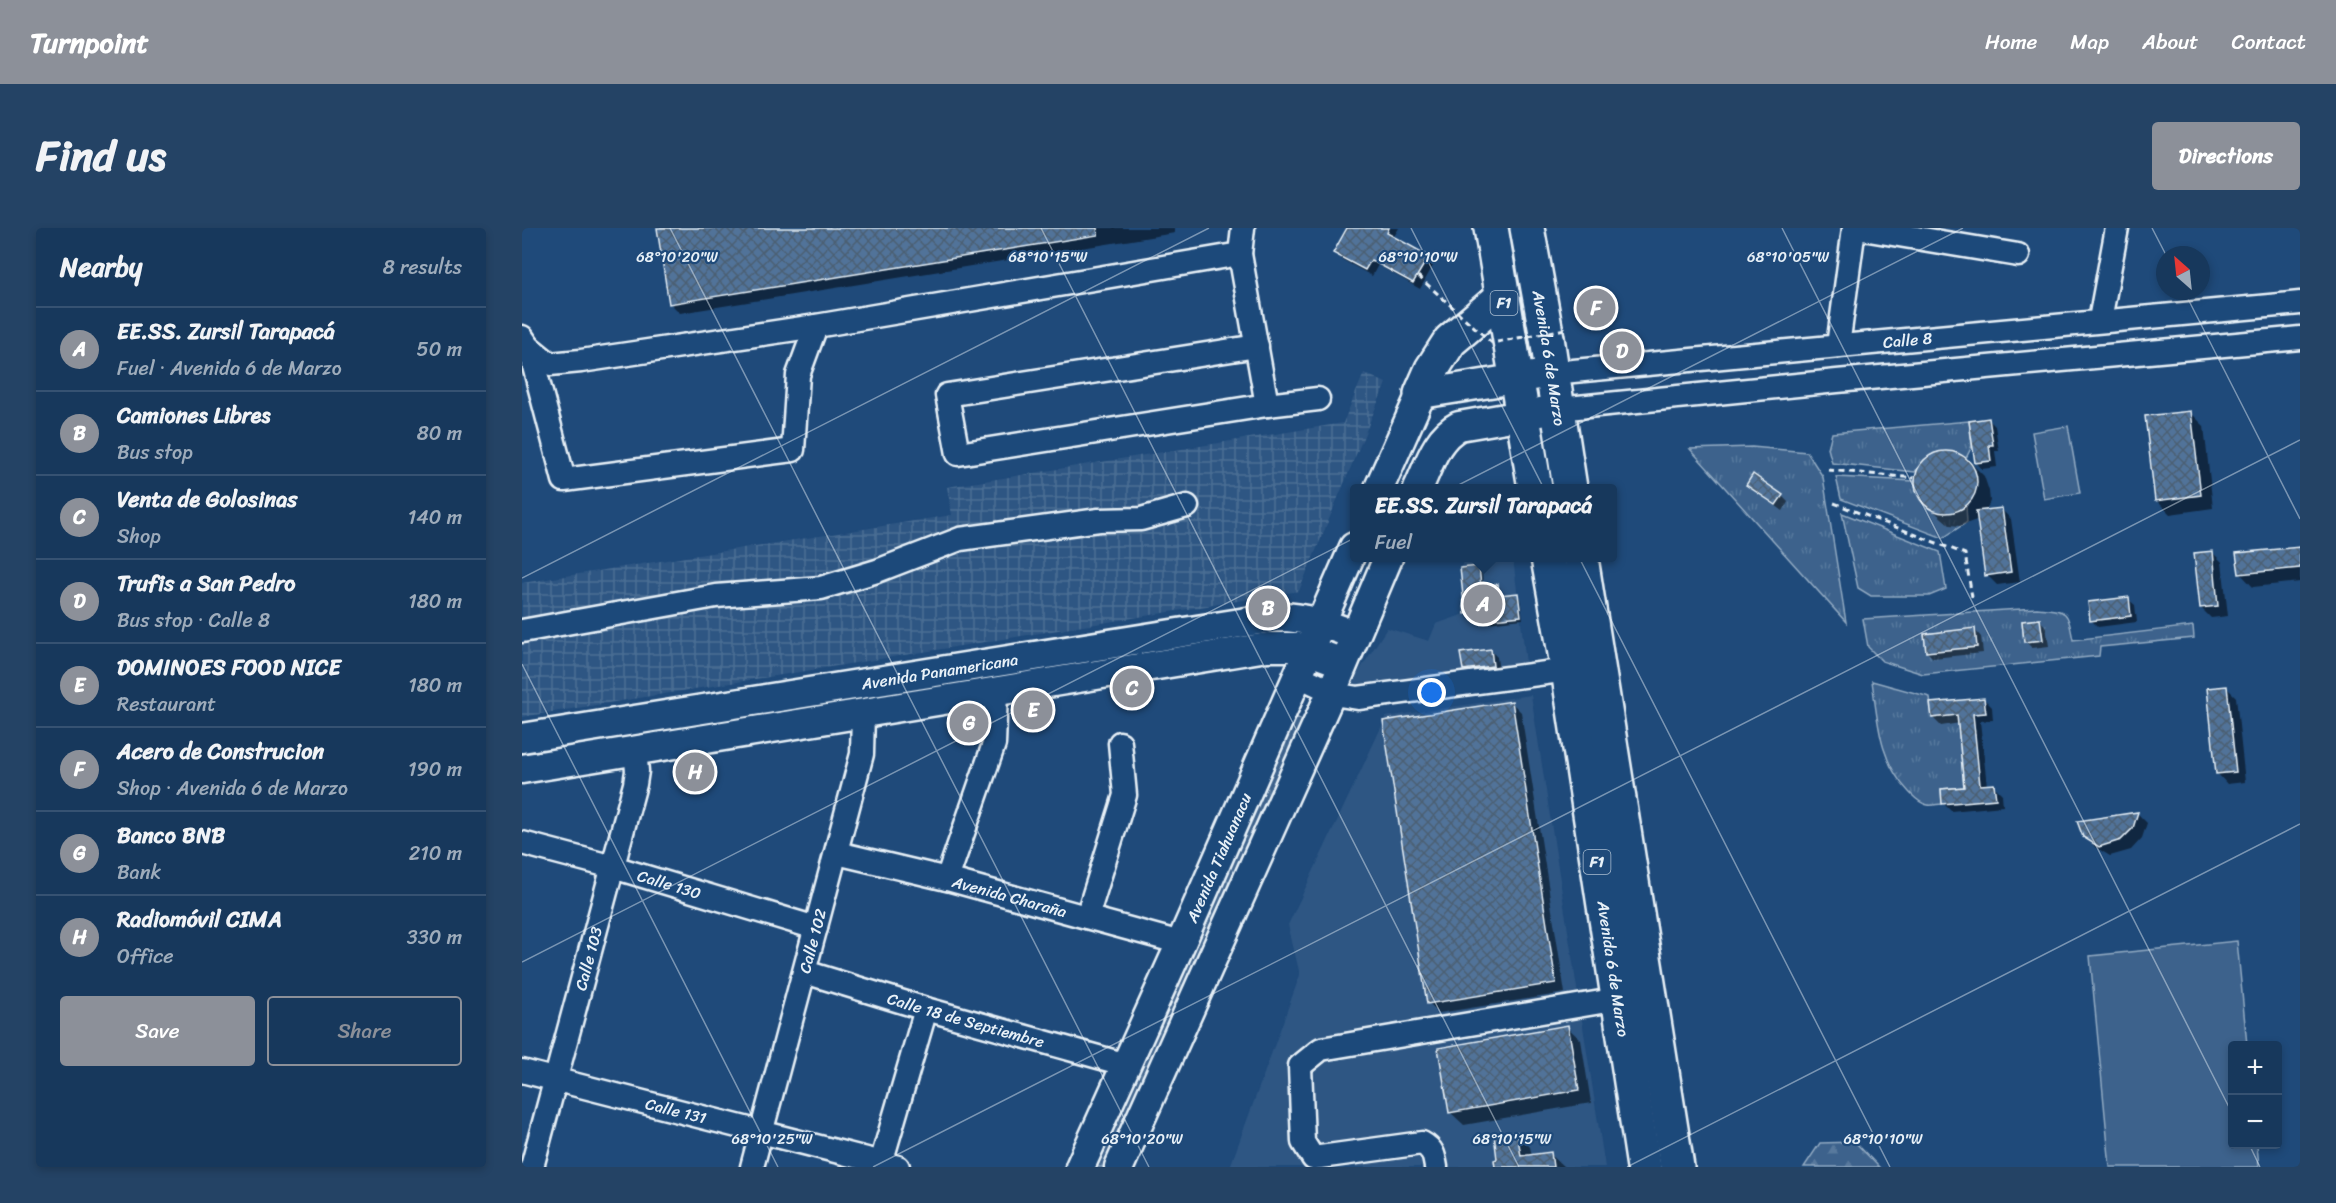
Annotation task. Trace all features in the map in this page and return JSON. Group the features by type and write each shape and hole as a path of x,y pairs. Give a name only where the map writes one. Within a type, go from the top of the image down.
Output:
{"highway":[{"name":"F1","path":"1491,228 1534,484"},
{"name":"Avenida 6 de Marzo","path":"1527,228 1569,484"},
{"path":"1421,394 1432,369 1450,341 1503,296"},
{"name":"Avenida 6 de Marzo","path":"1549,562 1568,670 1644,1167"},
{"name":"Avenida 6 de Marzo","path":"1582,562 1677,1167"}],"main road":[{"name":"Calle 8","path":"1515,378 1552,373"},
{"path":"1381,484 1421,394 1515,378"},
{"path":"1420,484 1441,440 1460,426 1558,409"},
{"name":"Avenida Tiahuanacu","path":"1080,1167 1305,663 1350,556"},
{"path":"1119,1167 1332,691 1386,562"},
{"name":"Avenida Panamericana","path":"522,738 1278,617 1299,617 1322,622 1355,635"},
{"name":"Avenida Panamericana","path":"522,769 1268,647 1284,646 1305,663 1343,663"}],"street":[{"path":"1243,228 1240,254 1267,405"},
{"path":"1838,346 1855,228 2018,255"},
{"path":"2100,320 2117,228"},
{"path":"525,342 550,364 581,361 816,326 1240,254"},
{"name":"Calle 8","path":"1552,373 2300,303"},
{"path":"525,342 564,480 793,450 798,375 816,326"},
{"path":"1558,409 2300,338"},
{"path":"1257,346 947,395 958,454 1318,399"},
{"path":"522,631 716,596 821,588 877,571 960,539 1100,520 1141,519 1187,506"},
{"path":"1305,663 1332,691 1339,695 1358,698 1568,670"},
{"path":"947,879 994,744 996,693"},
{"name":"Calle 102","path":"752,1167 862,754 863,713"},
{"path":"1087,917 1125,795 1120,743"},
{"name":"Calle 103","path":"532,1167 635,784 637,771 635,750"},
{"name":"Calle 130","path":"522,843 613,867 816,928"},
{"name":"Avenida Charaña","path":"837,853 947,879 1181,943"},
{"name":"Calle 18 de Septiembre","path":"805,972 926,1009 1127,1065"},
{"path":"1436,1167 1434,1153 1422,1143 1313,1158 1303,1142 1300,1066 1321,1049 1619,999"},
{"path":"890,1165 926,1009"},
{"name":"Calle 131","path":"522,1071 890,1165"}],"path":[{"path":"1418,276 1492,343 1565,330"},
{"path":"1828,470 1914,478"},
{"path":"1834,503 1965,554 1972,597"}],"shaded area":[{"path":"1364,373 1386,383 1299,591 522,717 522,583 952,515 947,487 1343,423"},
{"path":"1464,562 1513,562 1526,663 1364,689 1352,682 1387,628 1429,641 1436,624 1465,614 1460,568"},
{"path":"1531,695 1605,1167 1230,1167 1300,975 1288,925 1386,717"}],"green space":[{"path":"1969,421 1972,446 1966,458 1951,452 1937,453 1925,459 1915,472 1832,463 1828,448 1832,433"},
{"path":"2068,426 2080,493 2044,499 2032,432"},
{"path":"1752,447 1807,452 1823,477 1846,622 1690,449"},
{"path":"1836,477 1914,481 1916,491 1925,506 1939,512 1947,512 1966,506 1967,522 1943,538 1841,499"},
{"path":"1842,513 1940,552 1946,589 1929,596 1871,596 1858,588"},
{"path":"2037,608 2060,611 2064,614 2069,622 2073,640 2193,626 2194,638 2100,647 2099,656 1923,674 1882,661 1868,647 1863,619","holes":["2040,619 2043,640 2024,642 2022,621","1975,629 1977,647 1926,652 1924,634"]},
{"path":"1872,681 1930,697 1932,718 1957,715 1964,787 1941,789 1942,804 1930,805 1920,802 1899,780 1891,767 1878,726"},
{"path":"1290,715 1307,722 1109,1167 1091,1164"},
{"path":"2237,941 2247,1041 2228,1041 2228,1149 2257,1149 2259,1167 2110,1167 2090,956"},
{"path":"1855,1142 1879,1167 1804,1167 1820,1143"}],"building":[{"path":"657,228 1097,228 1098,235 669,304"},
{"path":"1347,228 1389,228 1387,233 1429,256 1413,283 1371,260 1365,270 1333,253"},
{"path":"2191,411 2201,495 2155,501 2145,416"},
{"path":"1989,418 1993,445 1989,445 1991,461 1975,463 1969,421"},
{"path":"1940,451 1952,451 1968,460 1975,470 1977,482 1975,494 1968,504 1952,513 1940,513 1929,508 1920,499 1915,488 1915,476 1920,465 1929,456"},
{"path":"1753,474 1783,495 1776,505 1746,485"},
{"path":"2002,508 2011,572 1985,576 1976,511"},
{"path":"2300,547 2300,568 2239,574 2236,553"},
{"path":"2213,551 2218,606 2200,608 2194,553"},
{"path":"1479,566 1481,586 1498,584 1499,595 1518,593 1521,616 1483,620 1482,612 1465,614 1460,568"},
{"path":"2129,597 2131,616 2090,621 2088,602"},
{"path":"2040,619 2043,640 2024,642 2022,621"},
{"path":"1975,628 1977,647 1926,652 1924,634"},
{"path":"1491,649 1493,666 1463,670 1460,653"},
{"path":"2227,686 2236,772 2216,774 2207,688"},
{"path":"1984,698 1986,713 1973,714 1980,785 1994,784 1996,799 1942,804 1941,789 1964,787 1957,715 1932,718 1930,703"},
{"path":"1512,701 1556,983 1427,1004 1383,721"},
{"path":"2138,812 2133,828 2121,840 2099,847 2083,837 2077,821"},
{"path":"1568,1025 1579,1090 1449,1113 1438,1048"},
{"path":"1517,1132 1521,1156 1551,1152 1553,1167 1495,1167 1494,1160 1497,1159 1494,1135"}],"place":[{"name":"Acero de Construcion","path":"1596,308"},
{"name":"Trufis a San Pedro","path":"1622,351"},
{"name":"EE.SS. Zursil Tarapacá","path":"1483,604"},
{"name":"Camiones Libres","path":"1268,608"},
{"name":"Venta de Golosinas","path":"1132,688"},
{"name":"DOMINOES FOOD NICE","path":"1033,710"},
{"name":"Banco BNB","path":"969,723"},
{"name":"Radiomóvil CIMA","path":"695,772"}]}
